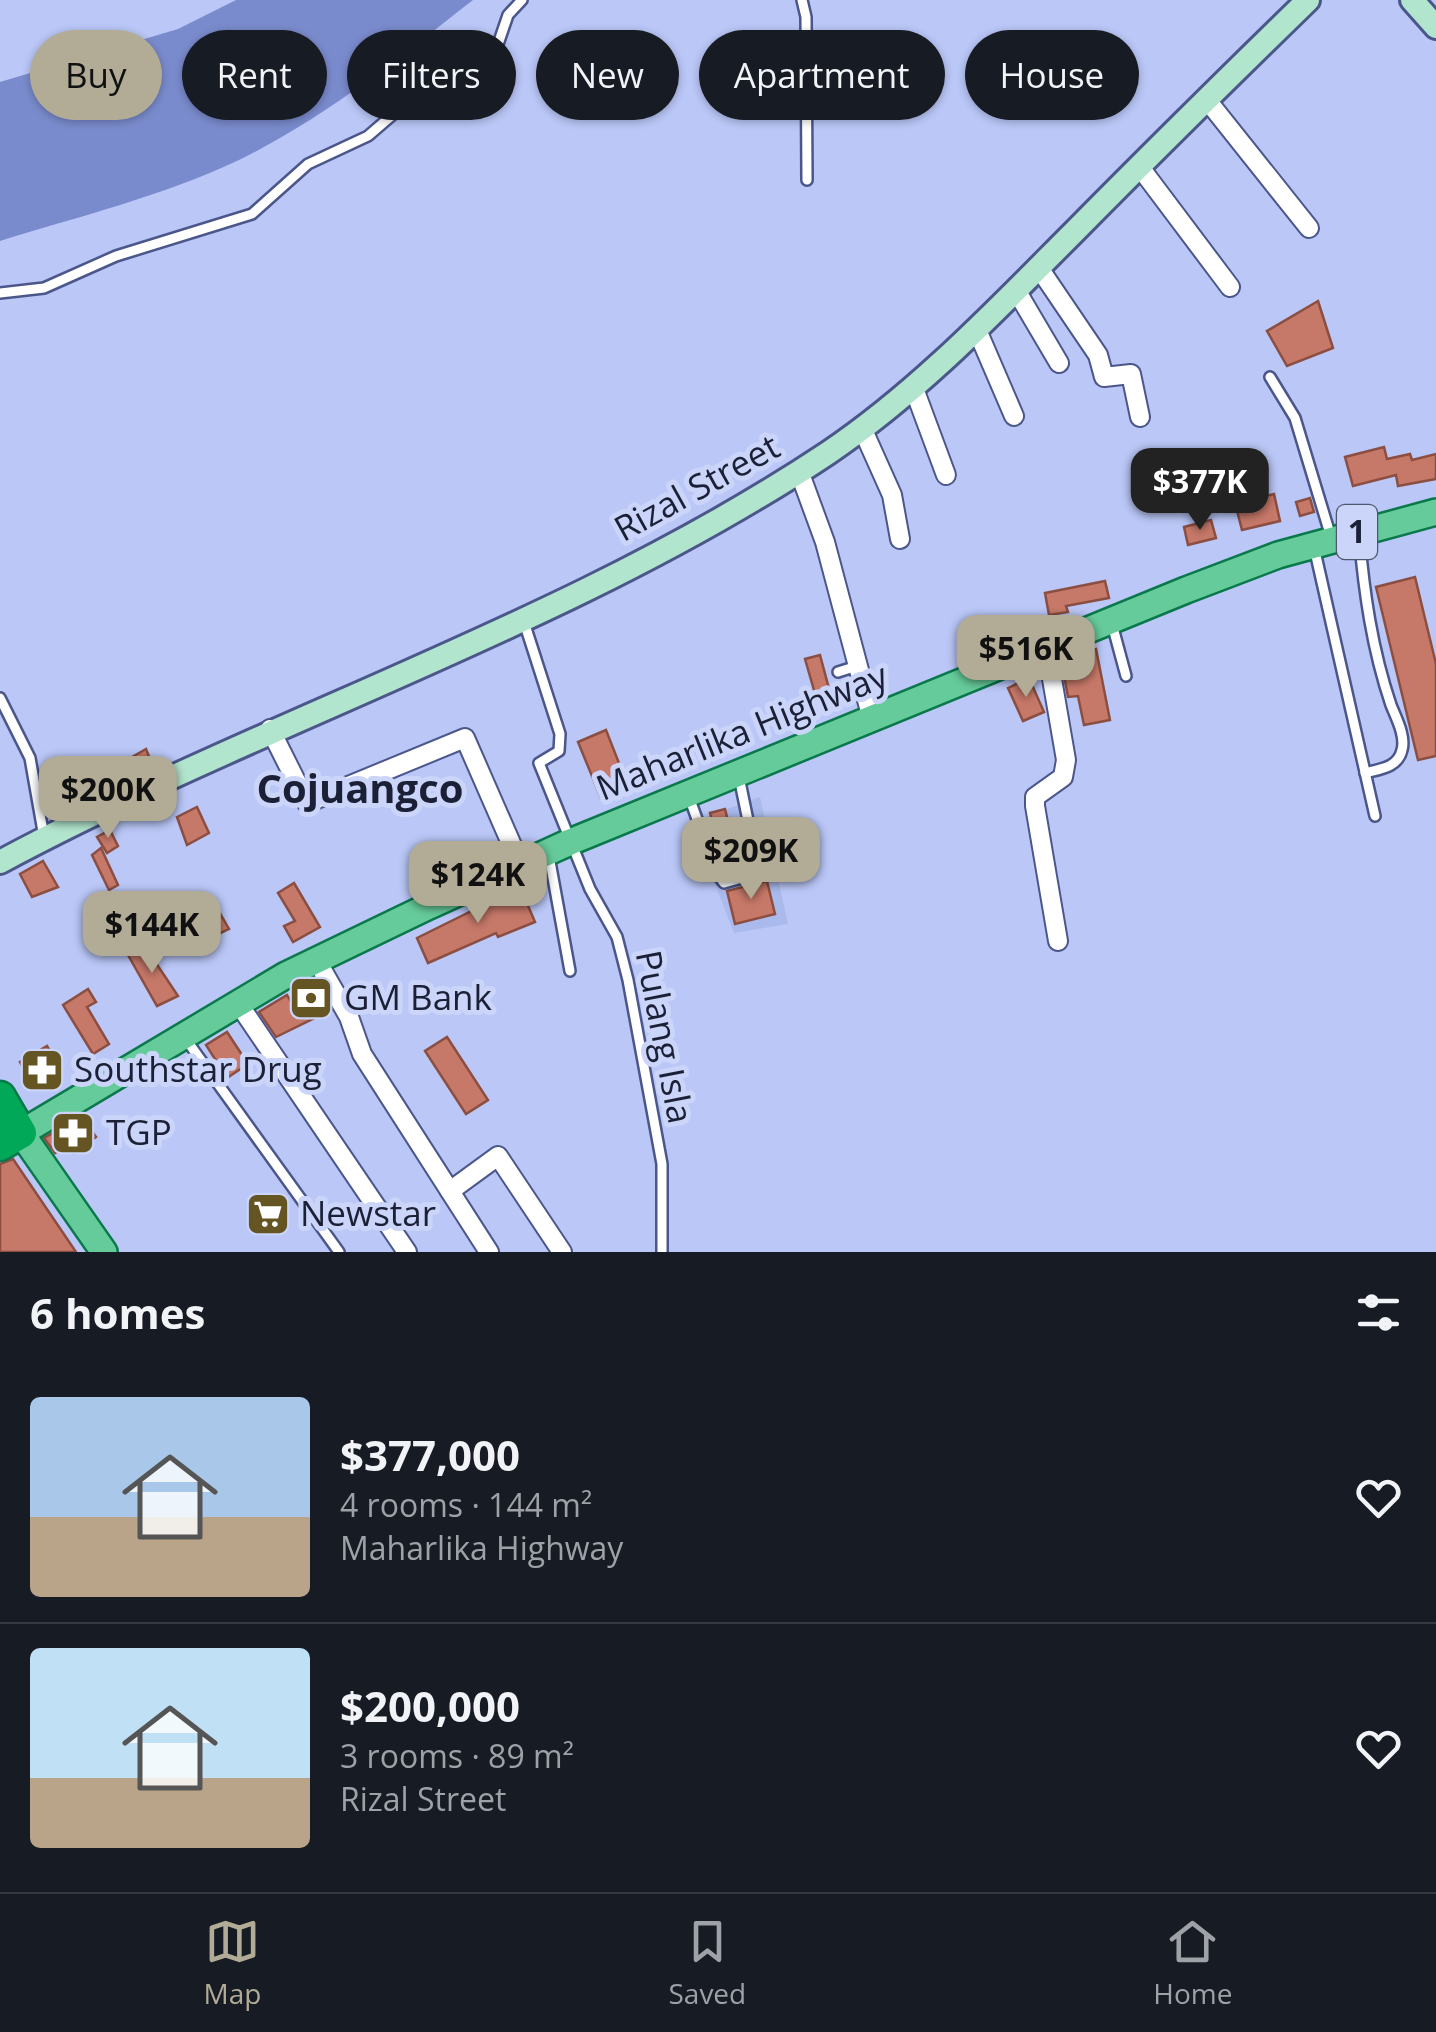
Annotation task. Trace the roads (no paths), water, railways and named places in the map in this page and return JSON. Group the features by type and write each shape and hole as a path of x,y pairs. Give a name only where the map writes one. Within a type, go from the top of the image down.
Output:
{"highway":[{"path":"0,1098 10,1139"}],"main road":[{"name":"Maharlika Highway","path":"10,1139 316,961 559,848 1111,621 1323,542 1436,512"},
{"path":"10,1139 104,1252"}],"street":[{"name":"Rizal Street","path":"0,862 270,730 524,620 704,529 800,472 862,428 977,330 1308,0"},
{"path":"1412,0 1436,27"},
{"path":"1207,100 1309,228"},
{"path":"1139,166 1230,287"},
{"path":"1039,268 1098,355 1104,377 1131,374 1140,417"},
{"path":"1016,290 1059,363"},
{"path":"977,330 998,370 1014,416"},
{"path":"913,386 946,475"},
{"path":"862,428 892,495 900,538"},
{"path":"800,472 825,542 872,719"},
{"path":"1047,650 1066,760 1063,777 1035,796 1058,941"},
{"path":"270,730 307,802 465,738 521,866"},
{"path":"316,961 349,1017 362,1054 489,1252"},
{"path":"238,1003 406,1252"},
{"path":"450,1191 498,1156 562,1252"}],"lane":[{"path":"0,293 44,288 116,256 252,214 308,164 368,136 419,92 454,84 493,59 508,15 522,0"},
{"path":"802,0 806,16 806,180"},
{"path":"1270,377 1295,418 1323,542 1375,816"},
{"path":"1359,531 1378,660 1402,738 1402,752 1393,765 1364,773"},
{"path":"524,620 560,734 559,751 540,763 559,848 570,972"},
{"path":"1111,621 1126,676"},
{"path":"838,672 857,666"},
{"path":"0,698 30,758 44,839"},
{"path":"688,794 724,883 753,875 758,868 738,775"},
{"name":"Pulang Isla","path":"559,848 616,938 628,980 662,1164 662,1252"},
{"path":"183,1036 339,1252"}],"place":[{"name":"GM Bank","path":"311,998"},
{"name":"Southstar Drug","path":"42,1070"},
{"name":"TGP","path":"73,1133"},
{"name":"Newstar","path":"268,1214"}],"district":[{"name":"Cojuangco","path":"360,789"}]}
